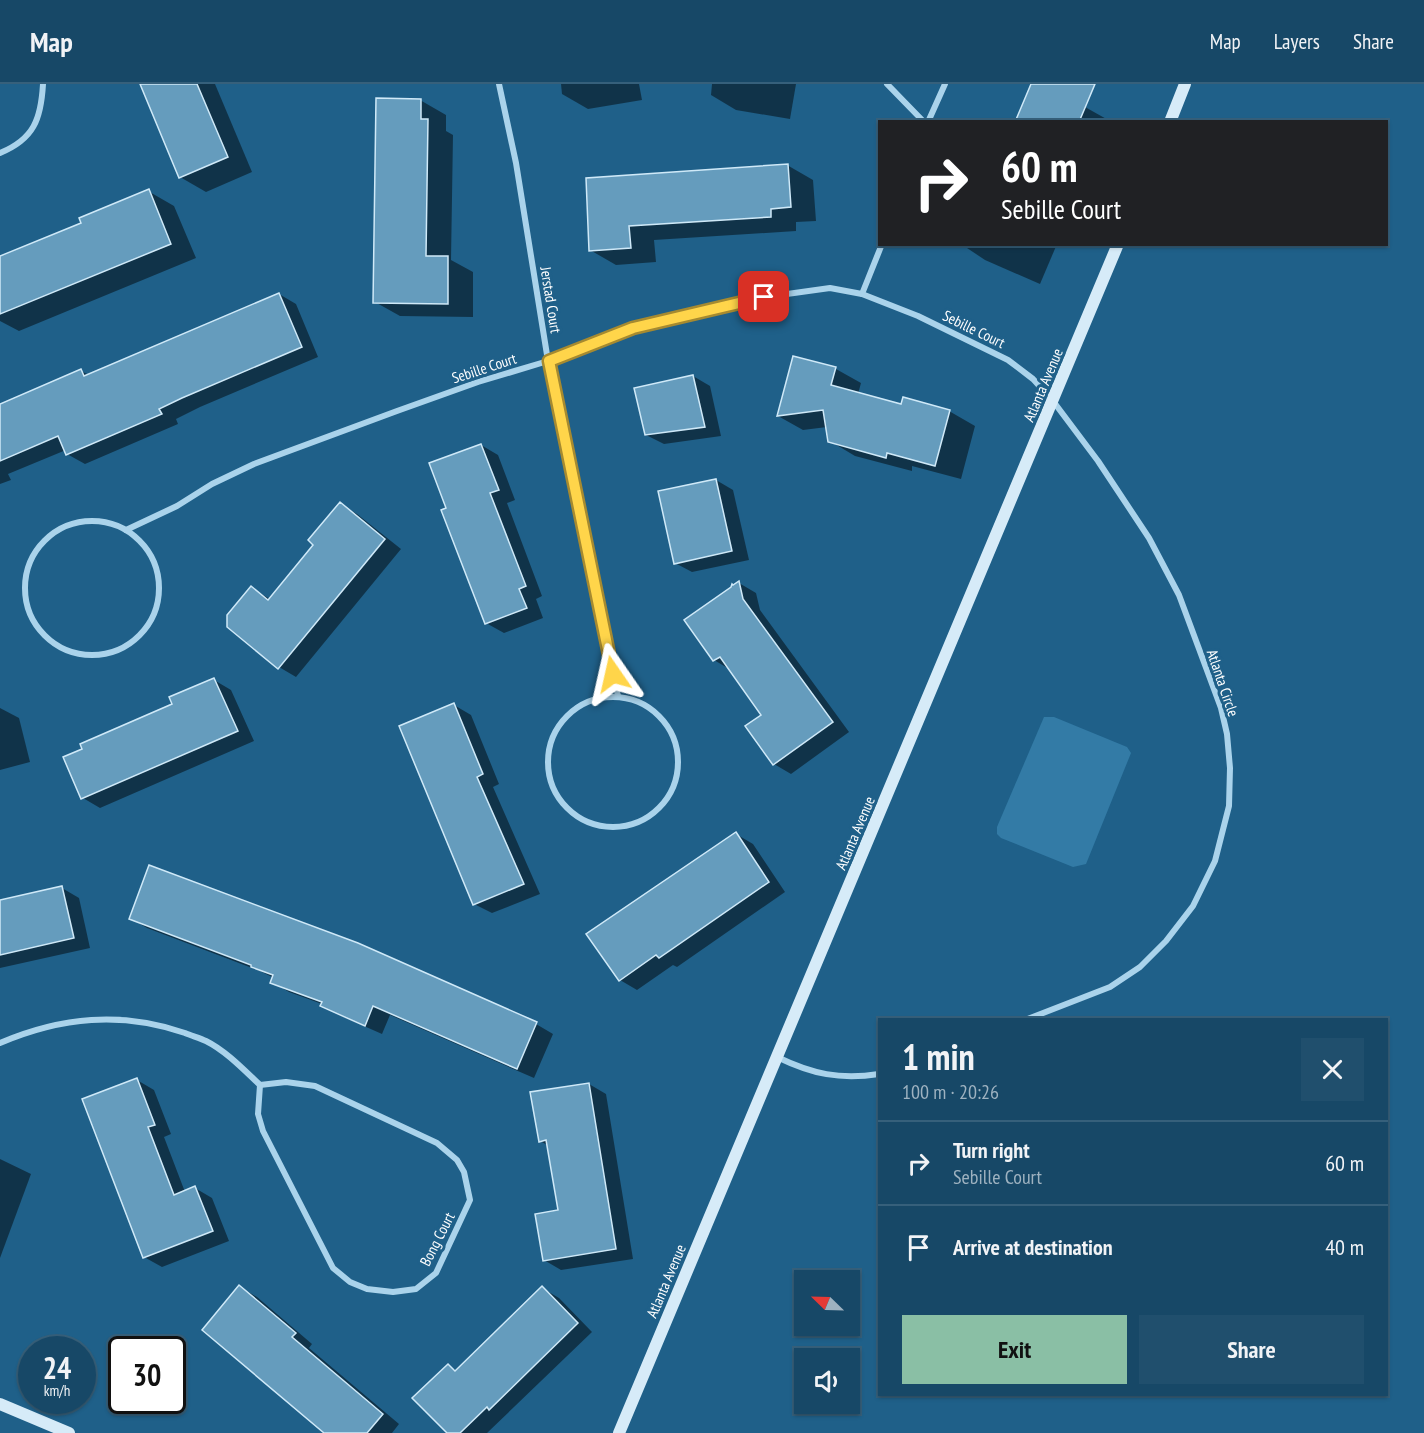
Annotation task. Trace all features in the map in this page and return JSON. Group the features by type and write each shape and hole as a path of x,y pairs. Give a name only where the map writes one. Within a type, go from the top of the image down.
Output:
{"street":[{"path":"0,153 14,147 32,130 42,108 43,84"},
{"name":"Jerstad Court","path":"499,84 516,163 549,361 618,696"},
{"path":"887,84 924,120"},
{"path":"927,120 945,84"},
{"path":"1171,120 1185,84"},
{"path":"862,294 881,246"},
{"name":"Atlanta Avenue","path":"619,1433 1117,246"},
{"name":"Sebille Court","path":"126,530 177,506 212,484 254,464 478,381 549,361 633,328 744,300 830,288 862,294 918,316 1008,360 1033,379 1053,401"},
{"name":"Atlanta Circle","path":"1030,1018 1110,987 1140,967 1166,941 1193,906 1210,874 1220,846 1229,806 1230,768 1227,734 1221,708 1179,595 1149,538 1098,460 1053,401"},
{"path":"78,522 103,522 126,530 145,547 156,568 159,593 153,617 138,637 117,651 93,656 68,652 47,639 32,619 25,596 27,571 37,548 56,532 78,522"},
{"path":"618,696 640,702 659,715 673,733 679,755 677,778 668,799 652,815 632,826 609,828 587,823 568,810 554,791 548,769 549,747 558,725 574,709 595,699 618,696"},
{"path":"0,1043 30,1030 73,1022 120,1019 150,1023 207,1041 260,1085"},
{"path":"777,1057 820,1074 843,1077 878,1074"},
{"name":"Bong Court","path":"286,1082 315,1086 437,1143 457,1160 464,1172 470,1200 436,1273 416,1289 393,1292 367,1289 350,1281 333,1268 263,1131 258,1114 260,1085 286,1082"},
{"path":"0,1404 69,1433"}],"shaded area":[{"path":"1044,717 1054,717 1127,747 1131,753 1086,864 1073,867 1001,838 997,834 997,827"}],"building":[{"path":"140,84 197,84 228,157 179,178"},
{"path":"1031,84 1095,84 1080,120 1016,120"},
{"path":"376,98 421,99 421,119 428,119 426,256 448,256 448,304 373,303"},
{"path":"788,164 791,207 771,209 771,217 629,226 631,248 589,251 586,178"},
{"path":"149,189 171,244 0,314 0,256 81,223 79,218"},
{"path":"279,293 302,347 182,398 159,409 162,414 66,455 58,436 0,461 0,404 81,369 84,376"},
{"path":"793,356 836,367 831,385 901,404 903,397 950,410 935,466 887,453 886,458 828,442 823,410 777,416"},
{"path":"693,375 705,427 645,435 634,388"},
{"path":"481,444 499,490 490,493 526,586 519,589 527,608 485,624 441,510 446,508 429,463"},
{"path":"716,479 732,551 674,564 658,491"},
{"path":"340,502 385,539 278,669 227,627 227,615 251,586 268,600 313,545 308,540"},
{"path":"739,581 743,599 833,722 773,765 745,726 761,715 720,657 713,661 684,620"},
{"path":"214,678 238,731 81,799 63,757 82,749 80,744 172,704 169,697"},
{"path":"454,703 483,774 477,777 524,884 473,905 399,726"},
{"path":"736,832 769,882 659,958 656,955 619,981 586,934"},
{"path":"149,865 358,943 537,1022 517,1069 373,1006 365,1026 320,1006 322,1002 270,983 273,975 251,967 251,965 129,919"},
{"path":"62,886 74,938 0,955 0,900"},
{"path":"137,1078 155,1125 148,1127 174,1195 195,1186 213,1231 143,1258 82,1099"},
{"path":"589,1083 616,1249 543,1261 535,1214 558,1210 546,1140 539,1142 530,1092"},
{"path":"239,1285 296,1333 292,1337 383,1414 367,1433 324,1433 202,1330"},
{"path":"542,1286 578,1323 489,1410 487,1407 460,1433 447,1433 412,1398 448,1364 455,1371"}],"route":[{"path":"613,674 549,361 633,328 764,297"}]}
